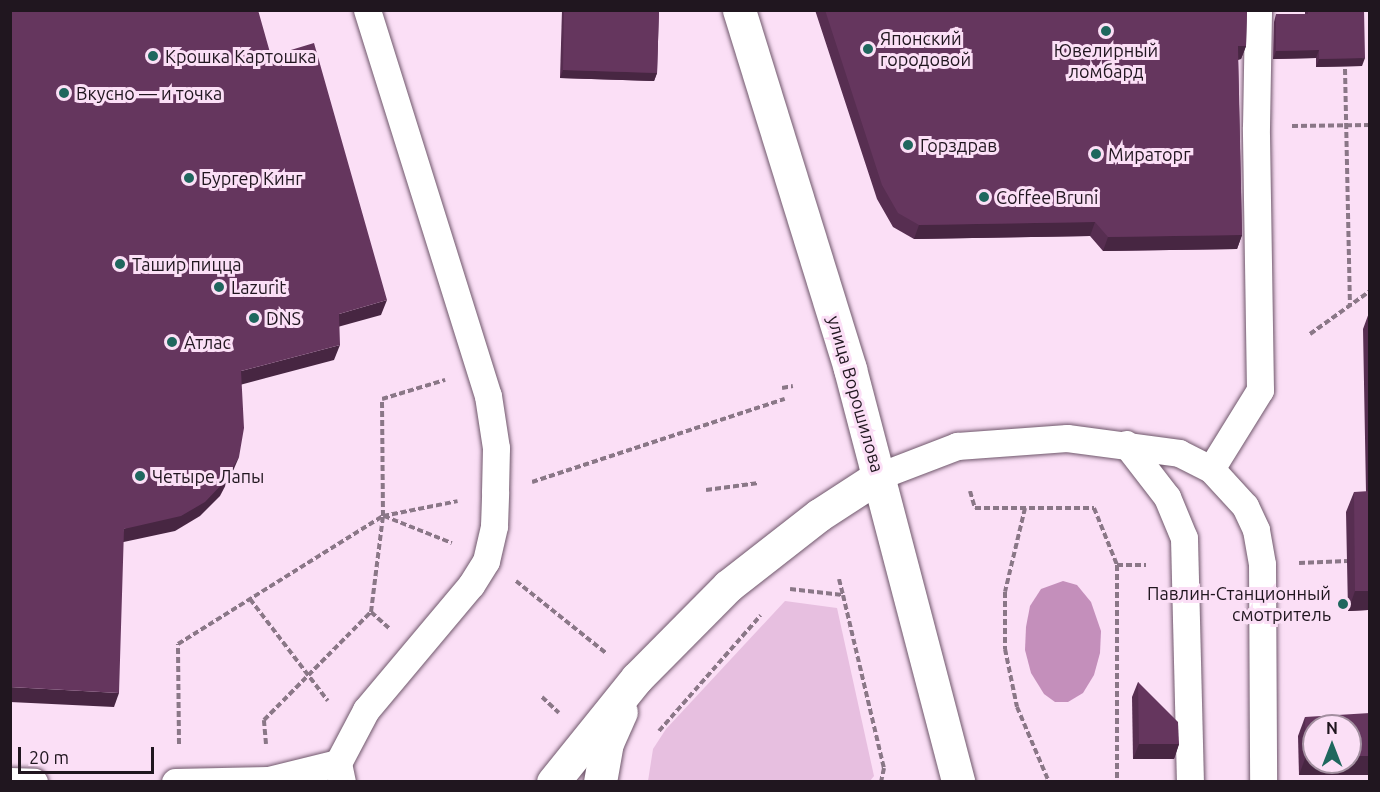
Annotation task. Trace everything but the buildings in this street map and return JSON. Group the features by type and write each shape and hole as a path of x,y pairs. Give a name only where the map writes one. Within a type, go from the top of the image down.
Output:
{"main road":[{"name":"улица Ворошилова","path":"739,10 850,369 958,782"},
{"path":"553,782 637,678 728,586 819,515 879,477"},
{"path":"600,782 607,743 637,678"}],"lane":[{"path":"175,782 268,780 327,774 366,710 471,585 486,561 494,526 496,447 480,370 367,10"},
{"path":"1211,469 1260,390 1256,127 1258,10"},
{"path":"879,477 957,446 1067,438 1126,444 1179,453 1211,469 1245,506 1256,530 1260,553 1263,782"},
{"path":"1126,444 1167,497 1184,538 1190,782"},
{"path":"10,781 34,782"}],"path":[{"path":"1345,69 1350,306"},
{"path":"1256,127 1370,125"},
{"path":"1310,334 1370,291"},
{"path":"266,747 264,720 371,612 383,516 382,399 480,370"},
{"path":"782,388 792,386"},
{"path":"524,485 786,399"},
{"path":"706,490 759,483"},
{"path":"970,491 975,508 1095,508 1117,565 1117,782"},
{"path":"179,781 178,644 383,516 465,500"},
{"path":"1025,508 1005,592 1005,649 1017,707 1049,782"},
{"path":"383,516 461,546"},
{"path":"1296,563 1347,561"},
{"path":"1117,565 1149,565"},
{"path":"511,576 612,657"},
{"path":"839,579 884,768 881,782"},
{"path":"784,589 843,595"},
{"path":"250,599 333,707"},
{"path":"650,740 768,606"},
{"path":"542,697 560,714"}],"shaded area":[{"path":"1063,581 1077,585 1091,602 1101,631 1100,653 1094,675 1083,693 1068,702 1055,702 1044,694 1031,673 1025,650 1026,627 1030,606 1041,589"},
{"path":"785,601 837,608 874,776 870,781 648,781 653,749 666,729"}],"place":[{"name":"Ювелирный ломбард","path":"1106,31"},
{"name":"Японский городовой","path":"868,49"},
{"name":"Крошка Картошка","path":"153,56"},
{"name":"Вкусно — и точка","path":"64,93"},
{"name":"Горздрав","path":"908,145"},
{"name":"Мираторг","path":"1096,154"},
{"name":"Бургер Кинг","path":"189,178"},
{"name":"Coffee Bruni","path":"984,197"},
{"name":"Ташир пицца","path":"120,264"},
{"name":"Lazurit","path":"219,287"},
{"name":"DNS","path":"254,318"},
{"name":"Атлас","path":"172,342"},
{"name":"Четыре Лапы","path":"140,476"},
{"name":"Павлин-Станционный смотритель","path":"1343,604"}]}
